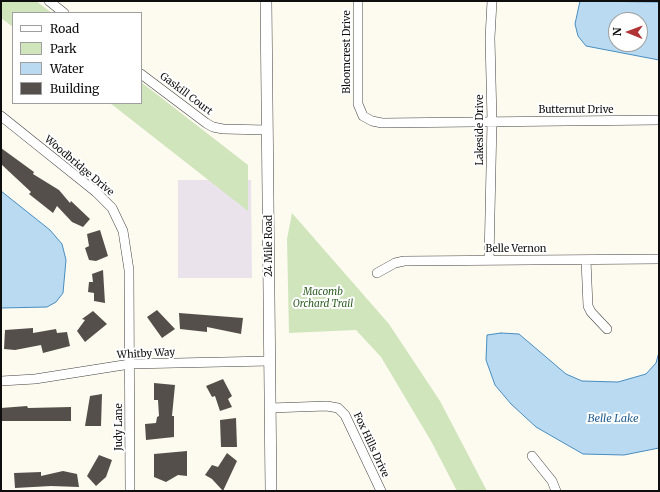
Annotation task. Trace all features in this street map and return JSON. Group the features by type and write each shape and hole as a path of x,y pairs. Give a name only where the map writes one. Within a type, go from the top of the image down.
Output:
{"street":[{"path":"49,1 63,12"},
{"name":"24 Mile Road","path":"266,1 271,491"},
{"name":"Bloomcrest Drive","path":"358,1 358,99 359,108 363,116 372,121 382,123 492,121"},
{"name":"Lakeside Drive","path":"489,260 492,121 490,38 492,1"},
{"name":"Gaskill Court","path":"142,75 206,123 223,129 267,130"},
{"name":"Woodbridge Drive","path":"1,116 96,192 116,216 123,231 128,262 130,364"},
{"name":"Butternut Drive","path":"492,121 659,120"},
{"name":"Belle Vernon","path":"377,273 395,263 404,261 659,259"},
{"path":"586,260 588,306 591,312 607,329"},
{"name":"Whitby Way","path":"1,382 35,379 130,364 269,361"},
{"name":"Judy Lane","path":"130,364 130,491"},
{"name":"Fox Hills Drive","path":"270,408 327,406 338,408 345,415 381,491"},
{"path":"532,456 552,481 556,491"}],"shaded area":[{"path":"178,180 251,180 252,278 178,278"}],"green space":[{"path":"1,1 36,1 51,12 12,12 12,26 1,18"},
{"path":"142,83 248,165 248,211 111,104 142,104"},
{"name":"Macomb Orchard Trail","path":"292,213 389,324 440,401 487,491 457,491 431,441 381,357 356,330 289,333 287,239"}],"water":[{"path":"580,1 659,2 659,60 617,52 648,52 648,12 608,12 608,50 586,46 578,36 575,24"},
{"path":"1,191 50,230 62,244 66,260 63,293 56,302 47,307 1,308"},
{"name":"Belle Lake","path":"501,333 519,334 566,374 582,381 618,382 646,374 656,363 659,352 659,448 624,455 583,454 536,427 511,404 495,385 486,360 487,335"}],"building":[{"path":"1,148 34,172 33,174 59,190 70,203 71,201 90,219 83,227 72,222 57,206 53,213 29,194 31,192 1,164"},
{"path":"100,230 108,256 96,261 89,260 85,248 89,246 87,234"},
{"path":"103,270 105,303 94,301 94,293 88,292 89,282 93,282 92,274"},
{"path":"157,310 175,329 162,338 147,317"},
{"path":"93,311 107,324 85,342 77,331 85,320 82,319"},
{"path":"179,313 243,318 241,334 207,327 207,332 180,329"},
{"path":"33,328 33,333 56,329 57,333 67,332 70,346 43,353 41,345 15,350 4,349 5,330"},
{"path":"223,379 232,396 228,399 232,407 220,411 215,396 212,397 206,386"},
{"path":"154,383 175,385 172,416 174,416 174,437 146,440 145,424 156,423 157,417 159,416 158,400 154,400"},
{"path":"102,394 101,426 85,426 90,396"},
{"path":"27,406 28,408 71,407 71,421 1,421 1,408"},
{"path":"236,418 237,447 221,447 220,420"},
{"path":"187,451 187,476 178,475 166,482 154,477 154,454"},
{"path":"227,453 237,461 223,491 212,479 205,475 212,465 218,467"},
{"path":"99,455 112,460 106,477 96,486 87,476"},
{"path":"63,471 77,474 79,487 51,486 15,488 14,473 41,472 41,476"}]}
